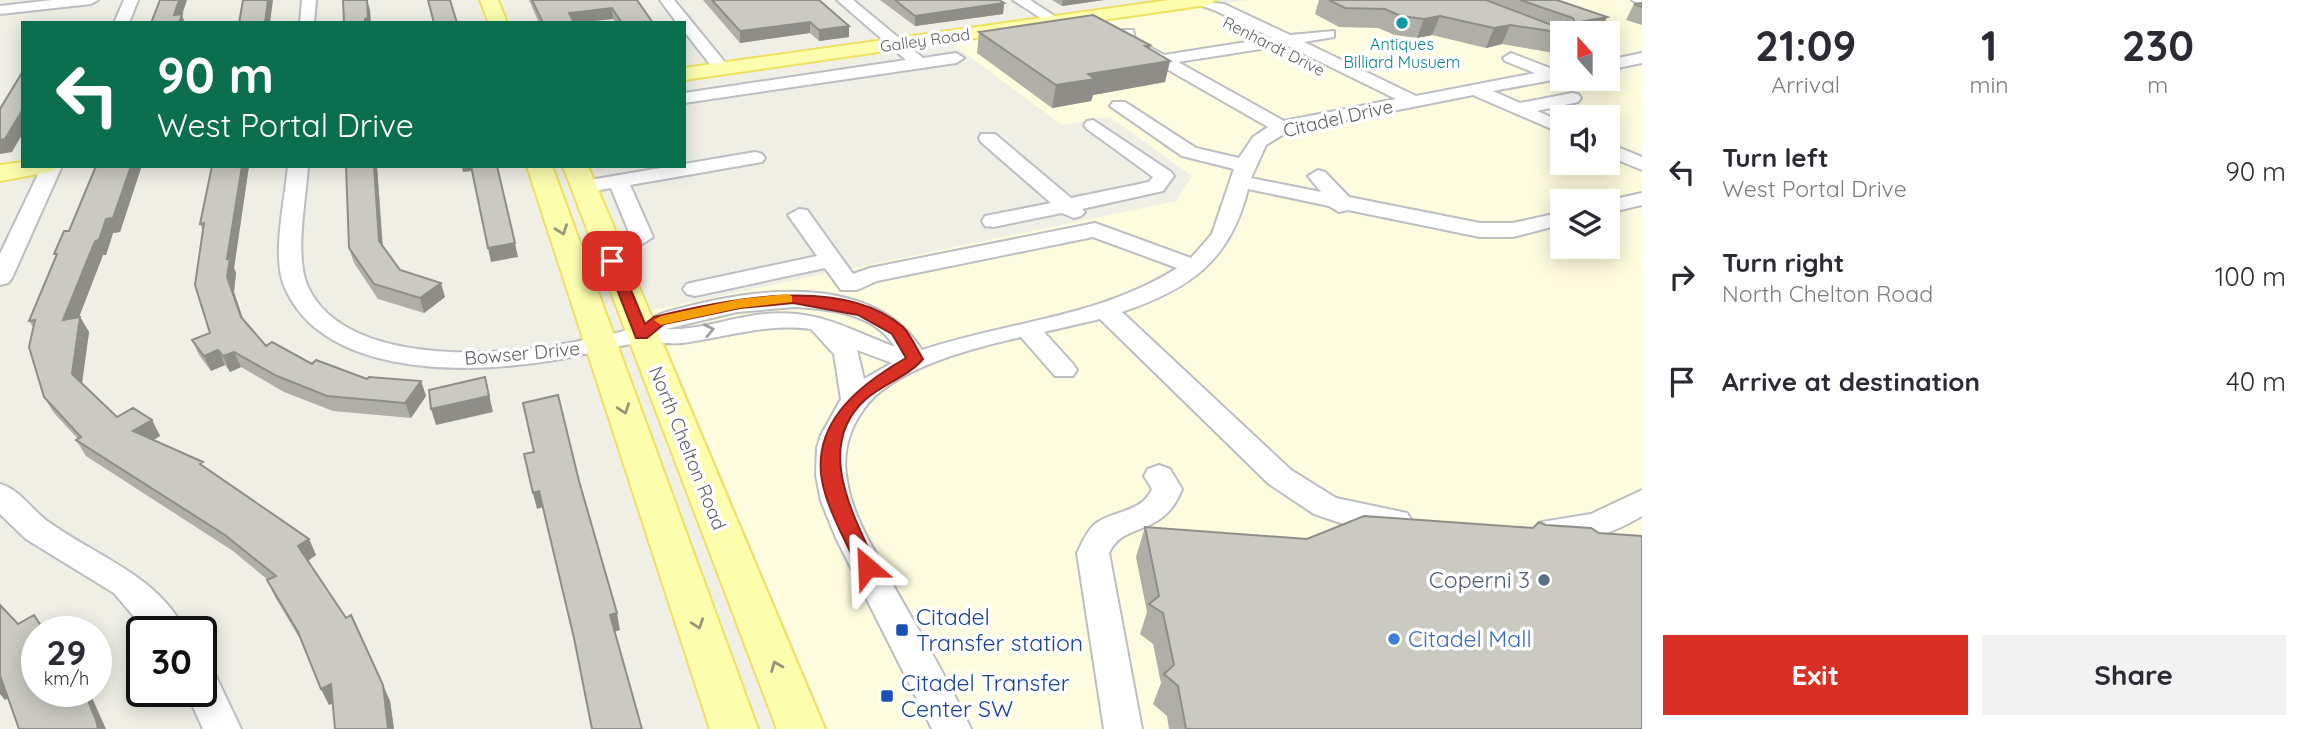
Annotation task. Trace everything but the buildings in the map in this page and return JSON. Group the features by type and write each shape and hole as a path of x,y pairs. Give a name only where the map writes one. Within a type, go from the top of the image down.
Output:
{"main road":[{"path":"489,0 497,21"},
{"name":"Galley Road","path":"686,74 1198,1"},
{"path":"0,173 32,168"},
{"path":"540,168 734,729"},
{"name":"North Chelton Road","path":"579,176 801,729"}],"street":[{"path":"0,10 91,0"},
{"path":"122,21 131,0"},
{"path":"307,21 309,0"},
{"path":"667,0 684,21"},
{"path":"844,0 919,63"},
{"path":"1020,0 1055,21"},
{"name":"Renhardt Drive","path":"1198,1 1221,8 1288,41 1403,103"},
{"name":"Renhardt Drive","path":"1198,1 1203,10 1269,43 1403,103"},
{"path":"686,24 722,69"},
{"path":"1128,33 1125,35 1130,42 1282,128"},
{"path":"1162,61 1329,34"},
{"path":"686,98 956,58"},
{"path":"1620,63 1642,58"},
{"path":"1517,60 1550,68"},
{"name":"Citadel Drive","path":"915,359 1105,310 1161,288 1194,267 1214,248 1225,230 1257,144 1282,128 1476,90 1550,70"},
{"path":"1476,90 1550,123"},
{"path":"1519,109 1572,104"},
{"path":"1119,106 1189,152 1334,209 1499,231 1550,221"},
{"path":"993,220 1156,187 1164,176 1093,125"},
{"path":"988,138 1095,230 1194,267"},
{"path":"1620,154 1642,164"},
{"path":"579,176 618,181 755,158"},
{"path":"0,278 51,168"},
{"name":"Bowser Drive","path":"298,168 292,267 295,285 304,303 321,321 340,334 372,348 442,359 529,356 602,344 641,334"},
{"path":"1318,176 1334,209"},
{"path":"618,181 642,237"},
{"path":"1620,204 1642,199"},
{"path":"799,215 831,260 845,295 898,331 915,359"},
{"path":"813,322 870,275 1095,230"},
{"path":"695,289 831,260"},
{"path":"641,334 659,321 740,303 845,295"},
{"path":"1105,310 1280,477 1304,494 1352,515 1430,523"},
{"path":"641,334 674,337 737,324 786,320 813,322 832,325 884,352 915,359"},
{"path":"813,322 840,342 848,354 856,400"},
{"path":"1028,330 1064,370"},
{"path":"915,359 875,383 842,417 835,435 830,472 833,491 859,552 952,729"},
{"path":"1123,729 1093,552 1097,539 1107,529 1155,511 1164,502 1167,489 1159,476"},
{"path":"0,495 37,531 126,584 155,616"},
{"path":"1522,528 1584,529 1606,523 1642,501"},
{"path":"212,707 222,729"}],"shaded area":[{"path":"1248,0 1642,0 1642,729 828,729 652,310 1176,201 1192,176 1110,117 1062,125 951,43"}],"slow traffic":[{"path":"661,320 740,303 787,299"}],"place":[{"name":"Antiques Billiard Musuem","path":"1402,23"},
{"name":"Coperni 3","path":"1544,580"},
{"name":"Citadel Transfer station","path":"902,630"},
{"name":"Citadel Mall","path":"1394,639"},
{"name":"Citadel Transfer Center SW","path":"887,696"}],"route":[{"path":"612,261 641,334 659,321 740,303 793,298 841,305 883,320 898,331 909,345 915,359 875,383 856,400 842,417 831,455 833,491 867,567"}]}
